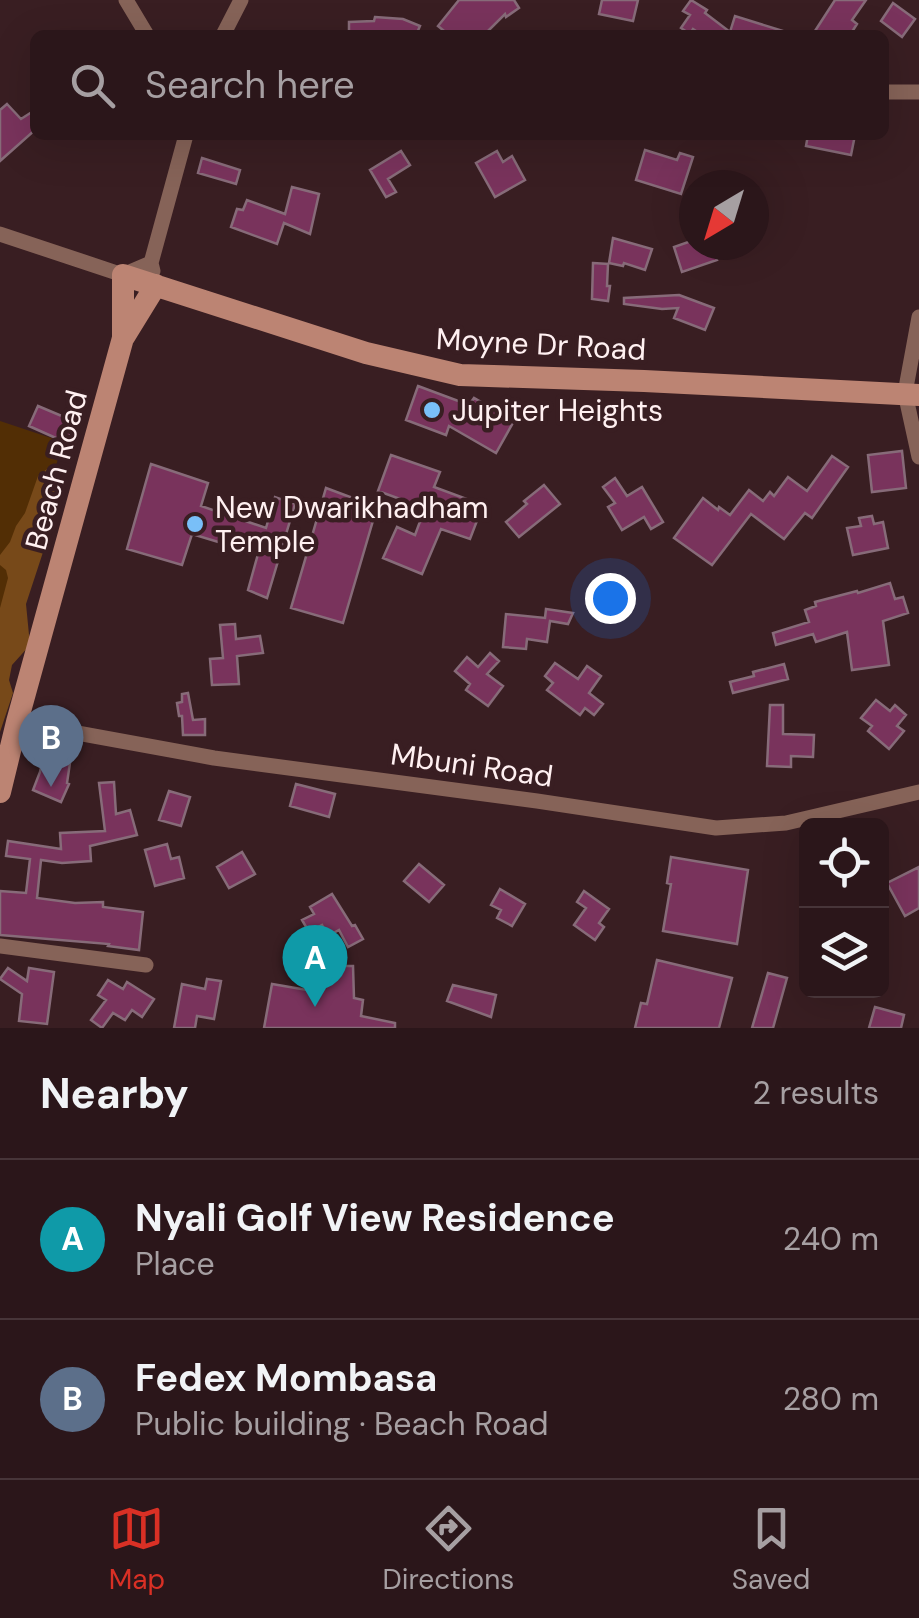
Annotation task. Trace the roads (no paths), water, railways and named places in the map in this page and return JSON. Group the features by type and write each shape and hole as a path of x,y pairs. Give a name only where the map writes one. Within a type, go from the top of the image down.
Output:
{"main road":[{"name":"Moyne Dr Road","path":"124,275 154,274 187,294 349,348 460,376 912,394"},
{"name":"Beach Road","path":"123,338 140,312 154,274"},
{"name":"Beach Road","path":"0,792 123,338 124,275"},
{"path":"140,312 187,294"}],"street":[{"path":"126,0 144,30"},
{"path":"226,30 241,0"},
{"path":"889,92 919,92"},
{"name":"Beach Road","path":"154,274 185,140"},
{"name":"Moyne Dr Road","path":"0,234 124,275"},
{"path":"919,317 912,394 919,457"},
{"name":"Mbuni Road","path":"16,722 214,758 716,828 786,823 919,792"},
{"path":"0,946 146,966"}],"place":[{"name":"Jupiter Heights","path":"432,410"},
{"name":"New Dwarikhadham Temple","path":"195,524"},
{"name":"Fedex Mombasa","path":"51,787"},
{"name":"Nyali Golf View Residence","path":"315,1007"}]}
